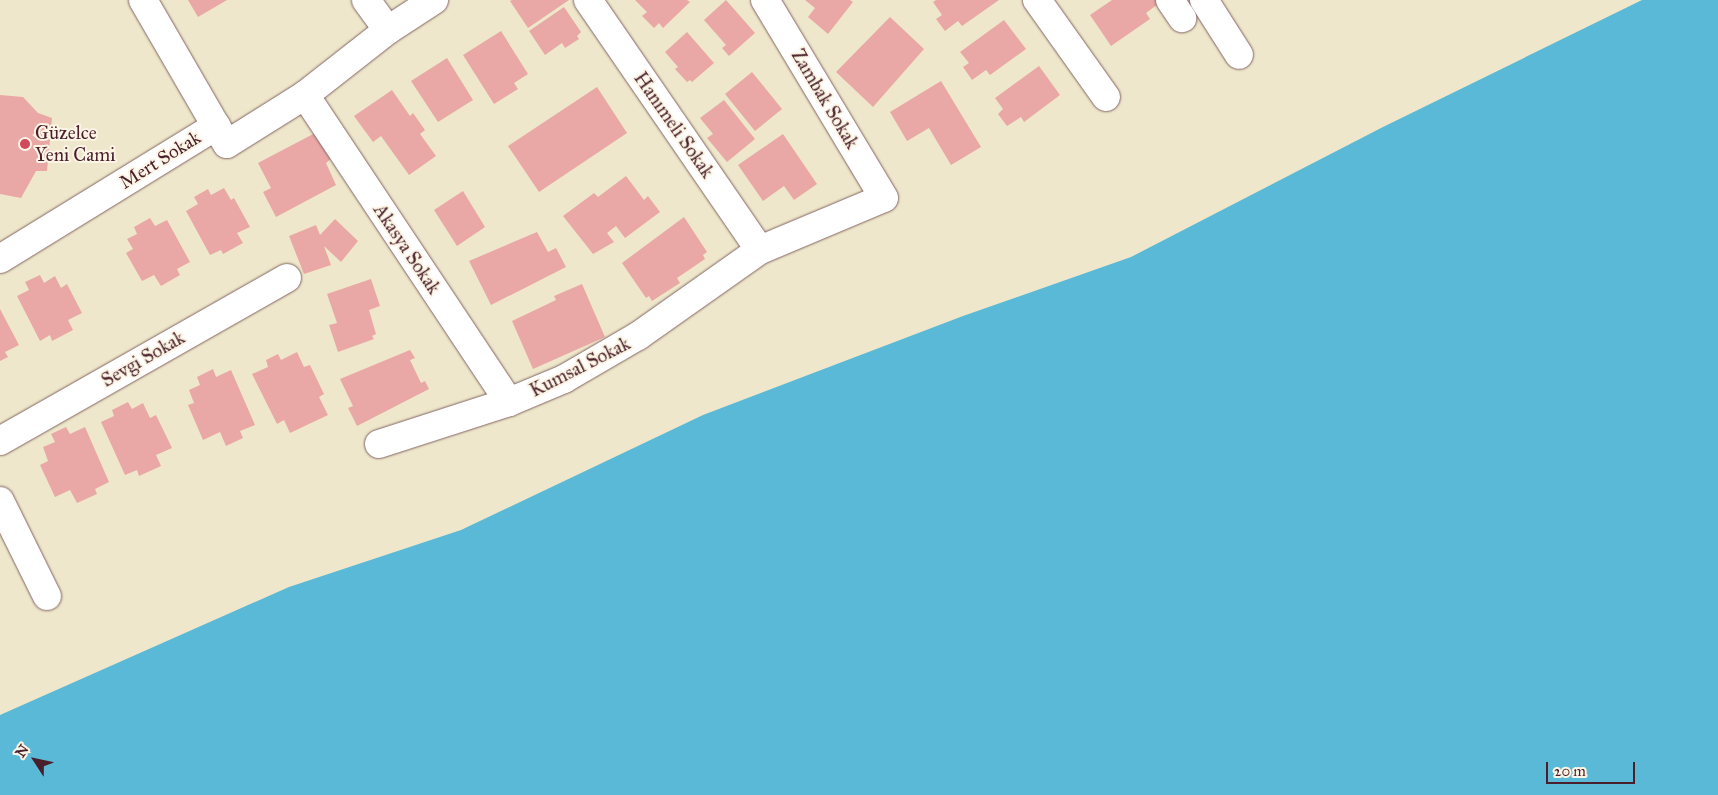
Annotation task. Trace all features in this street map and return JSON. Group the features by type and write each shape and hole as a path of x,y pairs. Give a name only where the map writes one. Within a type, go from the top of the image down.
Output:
{"street":[{"path":"143,0 216,126"},
{"path":"366,0 388,30"},
{"name":"Mert Sokak","path":"0,259 216,126 227,144 305,95 388,30 434,0"},
{"name":"Hanımeli Sokak","path":"588,0 760,250"},
{"name":"Zambak Sokak","path":"765,0 884,198"},
{"path":"1037,0 1106,97"},
{"path":"1204,0 1238,55"},
{"name":"Akasya Sokak","path":"305,95 509,402"},
{"name":"Kumsal Sokak","path":"379,444 509,402 564,379 638,336 760,250 884,198"},
{"name":"Sevgi Sokak","path":"0,441 287,278"},
{"path":"0,501 47,596"}],"water":[{"path":"1642,0 1718,0 1718,795 0,795 0,715 289,587 461,530 703,415 963,316 1131,257 1383,127"}],"building":[{"path":"188,0 227,0 198,17"},
{"path":"512,0 569,0 528,28 510,1"},
{"path":"635,0 687,0 690,2 663,28 659,23 654,28 642,16 647,12"},
{"path":"726,0 755,33 729,56 722,48 726,45 704,20"},
{"path":"805,0 850,0 853,2 828,34 808,17 815,8"},
{"path":"936,0 999,0 962,26 958,21 945,31 936,19 942,15 933,2"},
{"path":"1112,0 1156,0 1158,4 1146,13 1150,19 1111,46 1090,15"},
{"path":"564,7 581,32 577,36 579,39 565,48 562,43 545,55 529,31"},
{"path":"890,17 924,49 873,107 836,72"},
{"path":"1004,20 1026,49 990,75 986,70 972,80 963,67 969,63 960,52"},
{"path":"501,31 528,74 514,83 518,89 494,104 463,55"},
{"path":"687,32 714,63 692,82 690,80 687,82 675,69 678,67 665,52"},
{"path":"447,58 473,100 438,122 411,81"},
{"path":"1039,66 1060,95 1024,122 1021,117 1007,126 998,114 1003,109 995,98"},
{"path":"752,72 782,109 755,131 725,94"},
{"path":"941,81 981,147 951,165 929,128 907,141 890,112"},
{"path":"597,87 627,133 539,192 508,146"},
{"path":"392,90 410,116 413,113 425,130 420,134 436,156 409,175 381,136 373,142 354,116"},
{"name":"Güzelce Yeni Cami","path":"0,95 23,97 38,113 52,118 47,171 36,171 21,198 0,194"},
{"path":"724,100 755,139 727,162 707,138 713,134 700,118"},
{"path":"317,132 333,157 326,163 336,185 276,217 263,192 271,188 258,163"},
{"path":"783,134 817,184 794,200 784,186 763,201 738,165"},
{"path":"626,176 644,200 648,196 660,212 625,238 616,226 607,233 614,242 593,254 563,216 594,193 598,197"},
{"path":"224,188 231,200 234,198 250,227 237,233 243,243 223,254 221,250 210,255 186,211 198,204 194,197 208,189 211,195"},
{"path":"463,191 485,227 457,246 434,210"},
{"path":"684,217 707,252 703,255 705,259 677,278 680,283 652,301 649,296 646,298 622,263"},
{"path":"150,218 155,226 167,220 190,262 177,269 180,275 161,286 154,275 142,281 126,253 133,249 127,239 137,234 134,227"},
{"path":"335,219 358,241 341,262 324,246 331,265 304,274 289,236 316,225 320,235"},
{"path":"537,232 548,252 556,248 566,267 491,305 469,261"},
{"path":"40,275 44,283 55,276 61,288 67,284 82,313 68,320 73,330 52,341 50,335 40,341 17,296 29,290 25,282"},
{"path":"371,279 380,306 369,310 376,334 372,336 374,339 338,352 329,325 337,323 327,294"},
{"path":"582,284 605,337 533,369 512,321 556,300 554,296"},
{"path":"0,309 19,345 5,352 8,357 0,361"},
{"path":"410,350 415,358 410,360 421,383 425,381 429,389 357,426 348,408 353,406 340,379"},
{"path":"297,352 304,367 310,365 324,394 319,397 328,415 290,433 284,420 277,424 252,374 268,367 266,360 278,354 281,360"},
{"path":"213,369 216,377 231,370 255,425 240,431 243,438 226,446 220,432 203,440 188,405 194,403 189,390 200,385 197,377"},
{"path":"128,402 132,409 143,403 150,418 156,415 172,448 156,455 161,466 139,476 137,470 125,475 101,422 114,416 112,410"},
{"path":"66,427 70,434 85,427 109,482 95,489 97,494 77,503 70,490 55,497 40,465 48,461 43,447 55,442 51,434"}],"place":[{"name":"Güzelce Yeni Cami","path":"25,144"}]}
